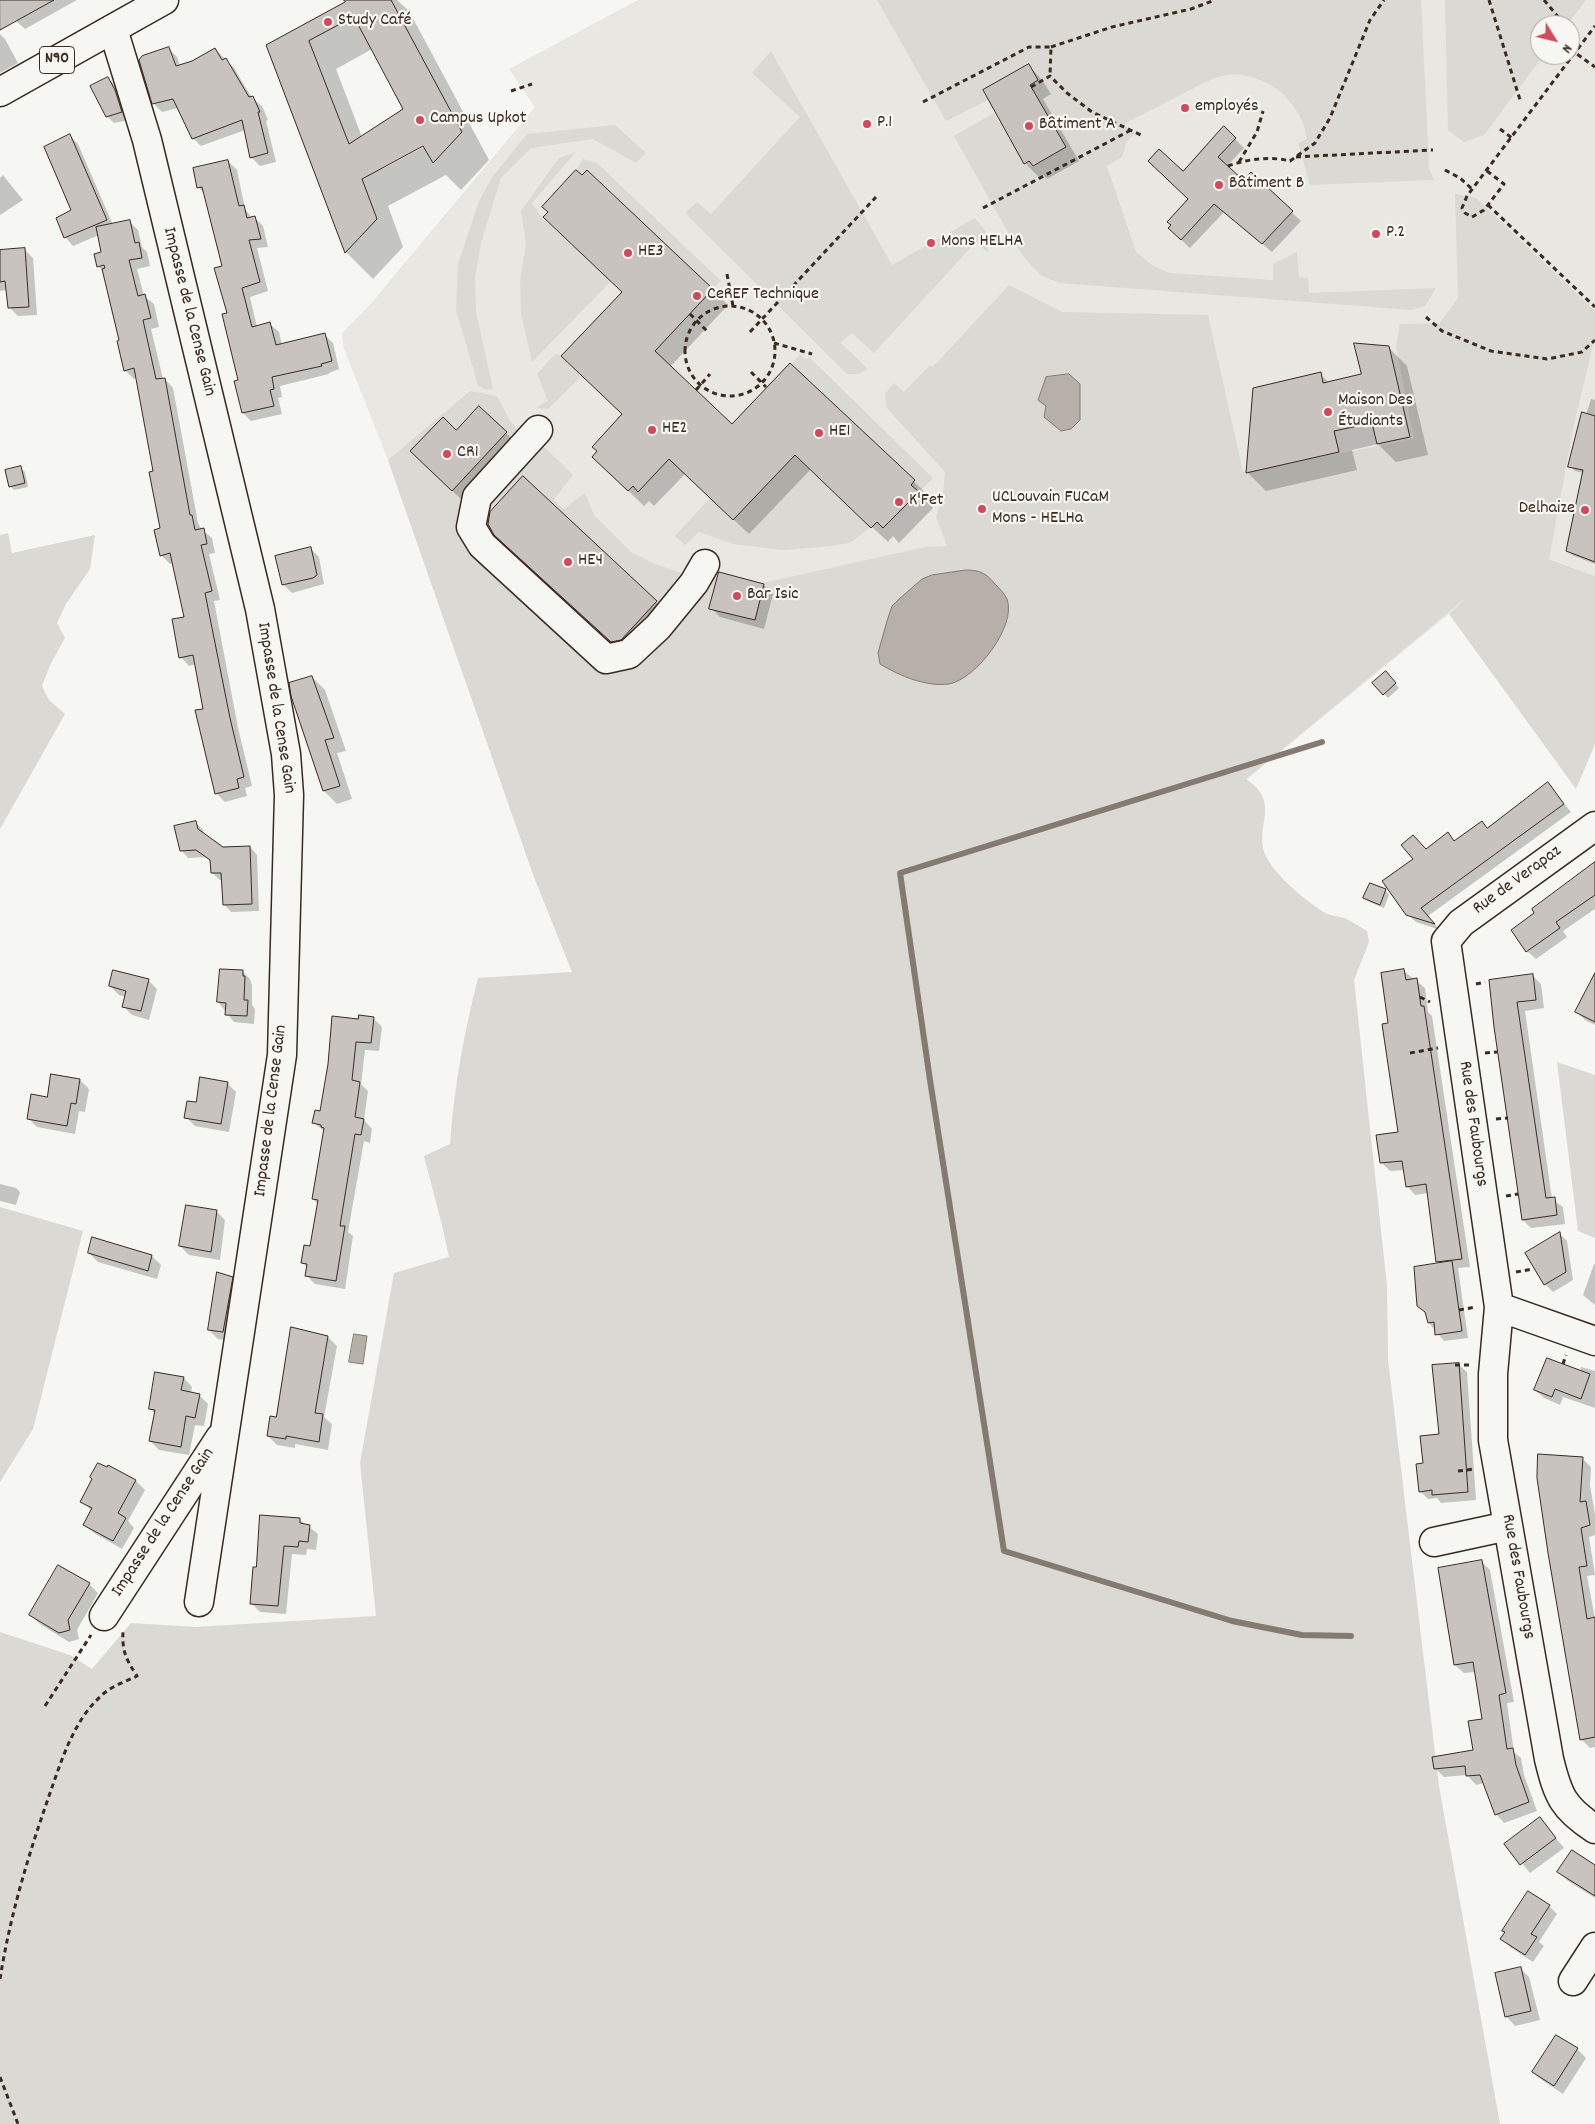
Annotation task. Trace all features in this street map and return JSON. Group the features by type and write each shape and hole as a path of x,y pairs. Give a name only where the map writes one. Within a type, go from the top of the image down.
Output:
{"street":[{"name":"N90","path":"0,92 164,0"},
{"name":"Impasse de la Cense Gain","path":"113,29 147,140 260,609 286,754 288,787 285,989 282,1054 199,1602"},
{"path":"538,430 477,497 471,527 482,545 606,659 629,654 658,627 694,583 704,564"},
{"name":"Rue de Verapaz","path":"1446,941 1461,923 1595,826"},
{"name":"Rue des Faubourgs","path":"1446,941 1499,1308 1494,1374 1493,1440 1548,1759 1555,1785 1563,1802 1578,1818 1595,1829"},
{"path":"1499,1308 1595,1341"},
{"name":"Impasse de la Cense Gain","path":"113,1622 225,1430"},
{"path":"1434,1542 1508,1526"},
{"path":"1573,1981 1595,1948"}],"path":[{"path":"923,102 1029,47 1051,48 1112,27 1191,9 1215,0"},
{"path":"1228,166 1239,162 1277,158 1290,161 1315,143 1330,118 1370,20 1384,0"},
{"path":"1490,0 1521,103"},
{"path":"1544,0 1557,15"},
{"path":"1580,46 1595,26"},
{"path":"1051,48 1050,76 1067,93 1092,112 1143,136"},
{"path":"1580,56 1595,67"},
{"path":"1486,171 1504,184 1488,205 1477,215 1472,216 1465,213 1462,208 1463,203 1472,189 1566,65"},
{"path":"1031,87 1050,76"},
{"path":"512,90 532,84"},
{"path":"1239,162 1257,132 1263,111"},
{"path":"1500,129 1512,138"},
{"path":"982,208 1131,130"},
{"path":"1295,157 1433,150"},
{"path":"1445,170 1460,178 1472,189"},
{"path":"750,332 876,197"},
{"path":"1488,205 1595,307"},
{"path":"727,274 733,306"},
{"path":"724,306 748,309 762,319 771,332 774,343 773,365 762,383 753,391 732,397 710,393 699,385 691,376 686,364 684,351 686,338 697,320 711,310 724,306"},
{"path":"690,314 709,333"},
{"path":"1426,317 1442,331 1491,351 1547,359 1582,352 1595,340"},
{"path":"774,343 812,354"},
{"path":"751,372 766,387"},
{"path":"696,390 710,374"},
{"path":"1410,1053 1460,1044"},
{"path":"45,1706 113,1622"},
{"path":"0,1979 10,1923 20,1887 60,1764 75,1730 100,1696 113,1686 137,1676 126,1660 113,1622"},
{"path":"0,2076 18,2124"}],"shaded area":[{"name":"UCLouvain FUCaM Mons - HELHa","path":"638,0 1595,0 1595,576 1550,559 1477,588 1449,614 1246,780 573,972 534,877 388,460 344,349 342,336 342,333 368,307 535,107 509,69"},
{"path":"877,0 1421,0 1429,168 1434,180 1310,185 1298,143 1307,139 1306,133 1296,110 1279,90 1258,79 1234,74 1207,82 1129,121 1124,126 1136,133 1127,141 1122,157 1107,166 1136,252 1153,266 1170,273 1273,280 1273,264 1297,252 1299,277 1308,278 1309,293 1436,288 1425,306 1411,310 1060,283 1042,276 1028,262 1014,243 954,136 994,113 1024,164 1033,167 1066,147 984,90 988,100 946,121"},
{"path":"1445,0 1586,0 1575,15 1530,15 1530,65 1536,65 1484,135 1464,142 1448,130"},
{"path":"771,51 892,265 975,218 987,233 988,253 976,242 874,353 852,333 837,345 841,343 868,369 858,374 847,374 685,213 697,202 711,214 800,117 752,73"},
{"path":"615,125 646,153 636,163 593,139 531,148 501,178 481,243 475,278 476,312 493,389 486,390 478,385 456,310 458,264 479,201 493,176 527,134"},
{"path":"576,152 532,203 543,219 612,280 532,362 521,313 520,280 526,244 521,211 559,158"},
{"path":"583,159 597,163 721,281 712,289 587,169 582,175 576,170"},
{"path":"1455,194 1476,198 1595,311 1595,336 1573,429 1549,559 1595,576 1595,744 1576,789 1449,614 1467,597 1246,779 1257,788 1263,798 1265,817 1262,837 1263,847 1271,865 1284,880 1322,911 1347,919 1367,931 1369,942 1354,980 1387,1286 1388,1360 1439,1786 1500,2124 0,2124 0,1632 70,1655 92,1669 131,1623 196,1627 376,1616 360,1463 394,1273 449,1257 424,1156 450,1144 460,1060 478,978 572,972 534,877 388,460 470,391 497,396 510,421 533,445 543,446 573,475 554,499 563,509 585,493 594,515 631,552 655,564 693,577 706,574 763,583 925,547 947,546 936,517 943,494 945,472 886,407 885,394 894,383 904,392 930,365 933,367 1009,285 1062,312 1208,315 1243,472 1414,439 1396,347 1400,324 1440,323 1458,298"},
{"path":"555,354 559,355 581,376 548,409 536,408 548,401 537,374"},
{"path":"800,354 806,360 809,357 933,478 919,492 911,485 915,480 791,365"},
{"path":"1069,374 1080,384 1080,420 1071,429 1061,431 1044,417 1046,406 1038,400 1046,377"},
{"path":"794,455 871,527 850,543 783,550 733,544 699,532 685,545 675,536 710,498 732,519"},
{"path":"8,533 12,553 95,535 90,569 66,604 57,623 65,638 50,665 42,686 49,700 65,714 0,829 0,535"},
{"path":"966,570 986,575 1002,591 1007,599 1006,623 992,650 982,662 960,680 949,684 931,684 913,680 880,664 878,653 892,606 922,579 932,575"},
{"path":"1557,1062 1595,1075 1595,1238 1578,1231"},
{"path":"0,1207 83,1231 33,1429 0,1482"},
{"path":"354,1334 367,1336 363,1364 349,1362"}],"building":[{"path":"0,0 54,0 0,30"},
{"name":"Campus Upkot","path":"344,0 391,0 462,132 433,163 423,146 362,179 377,219 345,253 266,45 345,2","holes":["354,17 403,109 349,144 309,41"]},
{"path":"169,47 176,66 192,61 215,48 222,60 226,58 249,97 253,96 260,112 258,112 268,153 250,158 242,120 192,139 173,99 152,104 139,60 142,56"},
{"name":"Bâtiment A","path":"1029,64 1038,80 1030,85 1066,147 1033,166 1029,161 1024,164 983,90"},
{"path":"108,77 115,90 122,112 106,117 90,86"},
{"name":"Bâtiment B","path":"1224,126 1236,138 1218,157 1243,180 1251,172 1293,211 1262,244 1214,204 1181,240 1168,228 1171,225 1167,222 1188,199 1148,161 1159,149 1183,171"},
{"path":"70,134 107,220 64,238 56,218 71,210 44,147"},
{"path":"228,160 239,206 244,205 247,218 255,216 261,239 249,240 260,282 242,288 252,327 270,322 276,345 325,333 332,361 321,364 322,366 272,377 274,389 270,390 274,406 242,413 234,381 238,380 222,314 227,313 214,268 222,266 202,187 197,188 193,168"},
{"path":"576,170 582,175 587,170 713,289 655,351 732,424 790,363 915,480 911,485 919,492 883,528 877,522 871,528 795,455 733,520 669,459 638,492 633,486 628,491 592,457 597,451 592,447 622,414 561,356 622,292 543,217 548,212 542,207"},
{"path":"130,220 135,243 139,242 142,258 129,260 138,296 145,294 151,318 143,320 156,379 165,378 190,515 192,515 195,530 204,528 207,544 201,545 212,591 205,593 244,777 237,779 239,788 215,794 195,710 203,709 193,655 179,658 172,619 184,617 170,553 160,556 154,530 160,528 149,472 153,471 134,368 124,371 117,341 119,340 102,269 105,268 104,265 97,267 94,254 101,252 96,227"},
{"path":"25,248 29,307 8,308 5,281 0,282 0,250"},
{"name":"Maison Des Étudiants","path":"1354,343 1389,346 1410,437 1377,444 1372,423 1334,431 1339,452 1246,473 1253,388 1321,372 1323,383 1361,374"},
{"name":"CR1","path":"479,406 507,432 452,491 410,451 443,417 456,430"},
{"name":"Delhaize","path":"1582,412 1595,416 1595,562 1566,551 1583,470 1568,467"},
{"path":"21,466 25,483 9,487 5,470"},
{"name":"HE4","path":"523,476 657,601 621,640 611,642 494,535 488,524 490,512"},
{"path":"311,547 317,575 313,578 282,585 275,556"},
{"name":"Bar Isic","path":"719,572 764,584 755,620 709,609"},
{"path":"1386,671 1396,683 1383,695 1372,683"},
{"path":"312,676 334,738 325,740 340,786 323,791 291,696 289,683"},
{"path":"1548,782 1564,804 1421,908 1435,924 1406,915 1382,881 1413,859 1401,845 1413,835 1426,849 1448,832 1454,841 1482,821 1487,828"},
{"path":"196,821 198,829 223,847 250,846 252,904 223,905 221,873 211,873 210,860 196,850 180,851 174,826"},
{"path":"1595,862 1595,895 1556,922 1560,928 1526,952 1511,930 1534,913 1532,909"},
{"path":"1370,883 1386,889 1380,905 1363,898"},
{"path":"220,969 243,970 243,976 245,976 244,1000 248,1000 247,1016 225,1015 226,1003 217,1002"},
{"path":"1404,969 1406,980 1417,978 1421,1006 1424,1006 1462,1259 1436,1262 1426,1184 1406,1187 1402,1161 1380,1163 1376,1135 1398,1132 1382,1024 1388,1023 1381,973"},
{"path":"113,970 149,979 141,1011 122,1007 126,991 109,986"},
{"path":"1595,973 1595,1022 1575,1012"},
{"path":"1533,974 1536,1000 1517,1002 1546,1198 1555,1197 1557,1215 1522,1220 1489,980"},
{"path":"359,1015 374,1017 371,1043 356,1042 352,1080 360,1082 355,1117 364,1119 361,1135 355,1134 340,1226 345,1226 336,1281 305,1276 307,1264 301,1263 304,1245 310,1246 318,1200 312,1199 324,1128 321,1125 312,1123 315,1110 320,1111 328,1064 332,1016 358,1019"},
{"path":"51,1074 80,1079 76,1104 71,1103 67,1126 27,1119 31,1094 47,1097"},
{"path":"200,1077 228,1082 221,1124 184,1118 187,1101 196,1102"},
{"path":"186,1205 217,1210 211,1252 179,1246"},
{"path":"1560,1232 1566,1272 1544,1285 1525,1253"},
{"path":"92,1237 152,1255 148,1271 88,1253"},
{"path":"1452,1261 1462,1331 1435,1335 1434,1322 1428,1323 1425,1312 1417,1306 1414,1267"},
{"path":"217,1272 233,1277 223,1332 208,1330"},
{"path":"291,1327 328,1336 315,1413 323,1414 319,1442 286,1436 286,1439 267,1436 270,1416 276,1417"},
{"path":"1547,1358 1590,1374 1581,1399 1555,1389 1552,1397 1534,1390"},
{"path":"1459,1363 1468,1492 1432,1495 1432,1490 1419,1492 1416,1464 1423,1463 1420,1436 1439,1434 1432,1365"},
{"path":"155,1372 184,1377 181,1390 200,1394 195,1418 186,1416 181,1447 149,1441 155,1410 149,1409"},
{"path":"1538,1454 1583,1457 1580,1502 1586,1501 1590,1525 1581,1528 1587,1566 1579,1567 1587,1619 1595,1617 1595,1737 1580,1740 1548,1553 1537,1478"},
{"path":"98,1463 107,1467 108,1465 136,1480 118,1513 126,1518 113,1541 83,1525 92,1508 80,1502"},
{"path":"260,1515 300,1518 300,1523 310,1525 308,1542 299,1541 298,1547 284,1546 278,1606 250,1604 253,1567 256,1567"},
{"path":"1482,1560 1506,1693 1499,1695 1507,1749 1513,1748 1516,1765 1529,1802 1495,1815 1480,1775 1466,1776 1465,1766 1434,1769 1432,1757 1473,1750 1468,1721 1482,1719 1473,1662 1454,1665 1438,1568"},
{"path":"58,1565 90,1583 68,1620 70,1630 59,1633 29,1615"},
{"path":"1540,1817 1556,1838 1520,1865 1504,1844"},
{"path":"1572,1850 1595,1865 1595,1896 1557,1872"},
{"path":"1528,1891 1550,1905 1531,1934 1537,1937 1525,1955 1500,1939 1505,1932 1502,1931"},
{"path":"1521,1967 1531,2011 1505,2017 1495,1973"},
{"path":"1556,2035 1578,2048 1554,2086 1532,2072"}],"waterway":[{"path":"1322,742 900,873 930,1080 1004,1551 1232,1621 1302,1635 1351,1636"}],"place":[{"name":"Study Café","path":"328,22"},
{"name":"employés","path":"1185,108"},
{"name":"Campus Upkot","path":"420,120"},
{"name":"P.1","path":"867,124"},
{"name":"Bâtiment A","path":"1029,126"},
{"name":"Bâtiment B","path":"1219,185"},
{"name":"P.2","path":"1376,234"},
{"name":"Mons HELHA","path":"931,243"},
{"name":"HE3","path":"628,253"},
{"name":"CeREF Technique","path":"697,296"},
{"name":"Maison Des Étudiants","path":"1328,412"},
{"name":"HE2","path":"652,430"},
{"name":"HE1","path":"819,433"},
{"name":"CR1","path":"447,454"},
{"name":"K'Fet","path":"899,502"},
{"name":"UCLouvain FUCaM Mons - HELHa","path":"982,509"},
{"name":"Delhaize","path":"1585,510"},
{"name":"HE4","path":"568,562"},
{"name":"Bar Isic","path":"737,596"}]}
